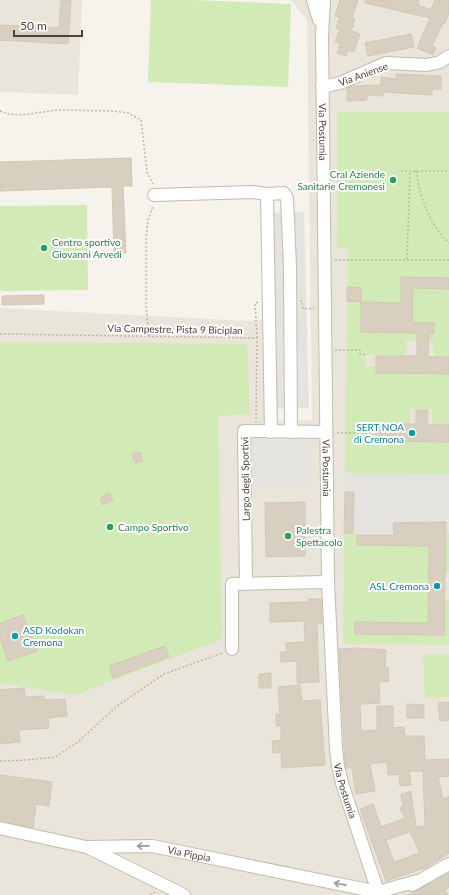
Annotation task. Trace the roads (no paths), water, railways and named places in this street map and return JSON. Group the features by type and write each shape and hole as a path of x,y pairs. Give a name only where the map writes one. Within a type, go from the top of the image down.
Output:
{"street":[{"name":"Via Postumia","path":"313,0 316,7 322,37"},
{"name":"Via Postumia","path":"324,0 322,87 325,350 329,432 328,582 338,766 342,784 378,893"},
{"name":"Via Aniense","path":"322,87 340,83 386,63 428,65 440,62 449,56"},
{"path":"154,195 253,192 267,194 284,193 287,198 290,266 291,432"},
{"path":"267,194 271,432"},
{"name":"Largo degli Sportivi","path":"246,584 244,431 329,432"},
{"path":"232,649 232,584 328,582"},
{"name":"Via Pippia","path":"0,828 86,847 152,846 378,893"},
{"path":"86,847 184,895"},
{"path":"397,895 417,881 449,864"},
{"path":"378,893 417,881"}],"place":[{"name":"Cral Aziende Sanitarie Cremonesi","path":"393,180"},
{"name":"Centro sportivo Giovanni Arvedi","path":"44,248"},
{"name":"SERT NOA di Cremona","path":"412,433"},
{"name":"Campo Sportivo","path":"110,527"},
{"name":"Palestra Spettacolo","path":"288,536"},
{"name":"ASL Cremona","path":"437,586"},
{"name":"ASD Kodokan Cremona","path":"15,636"}]}
